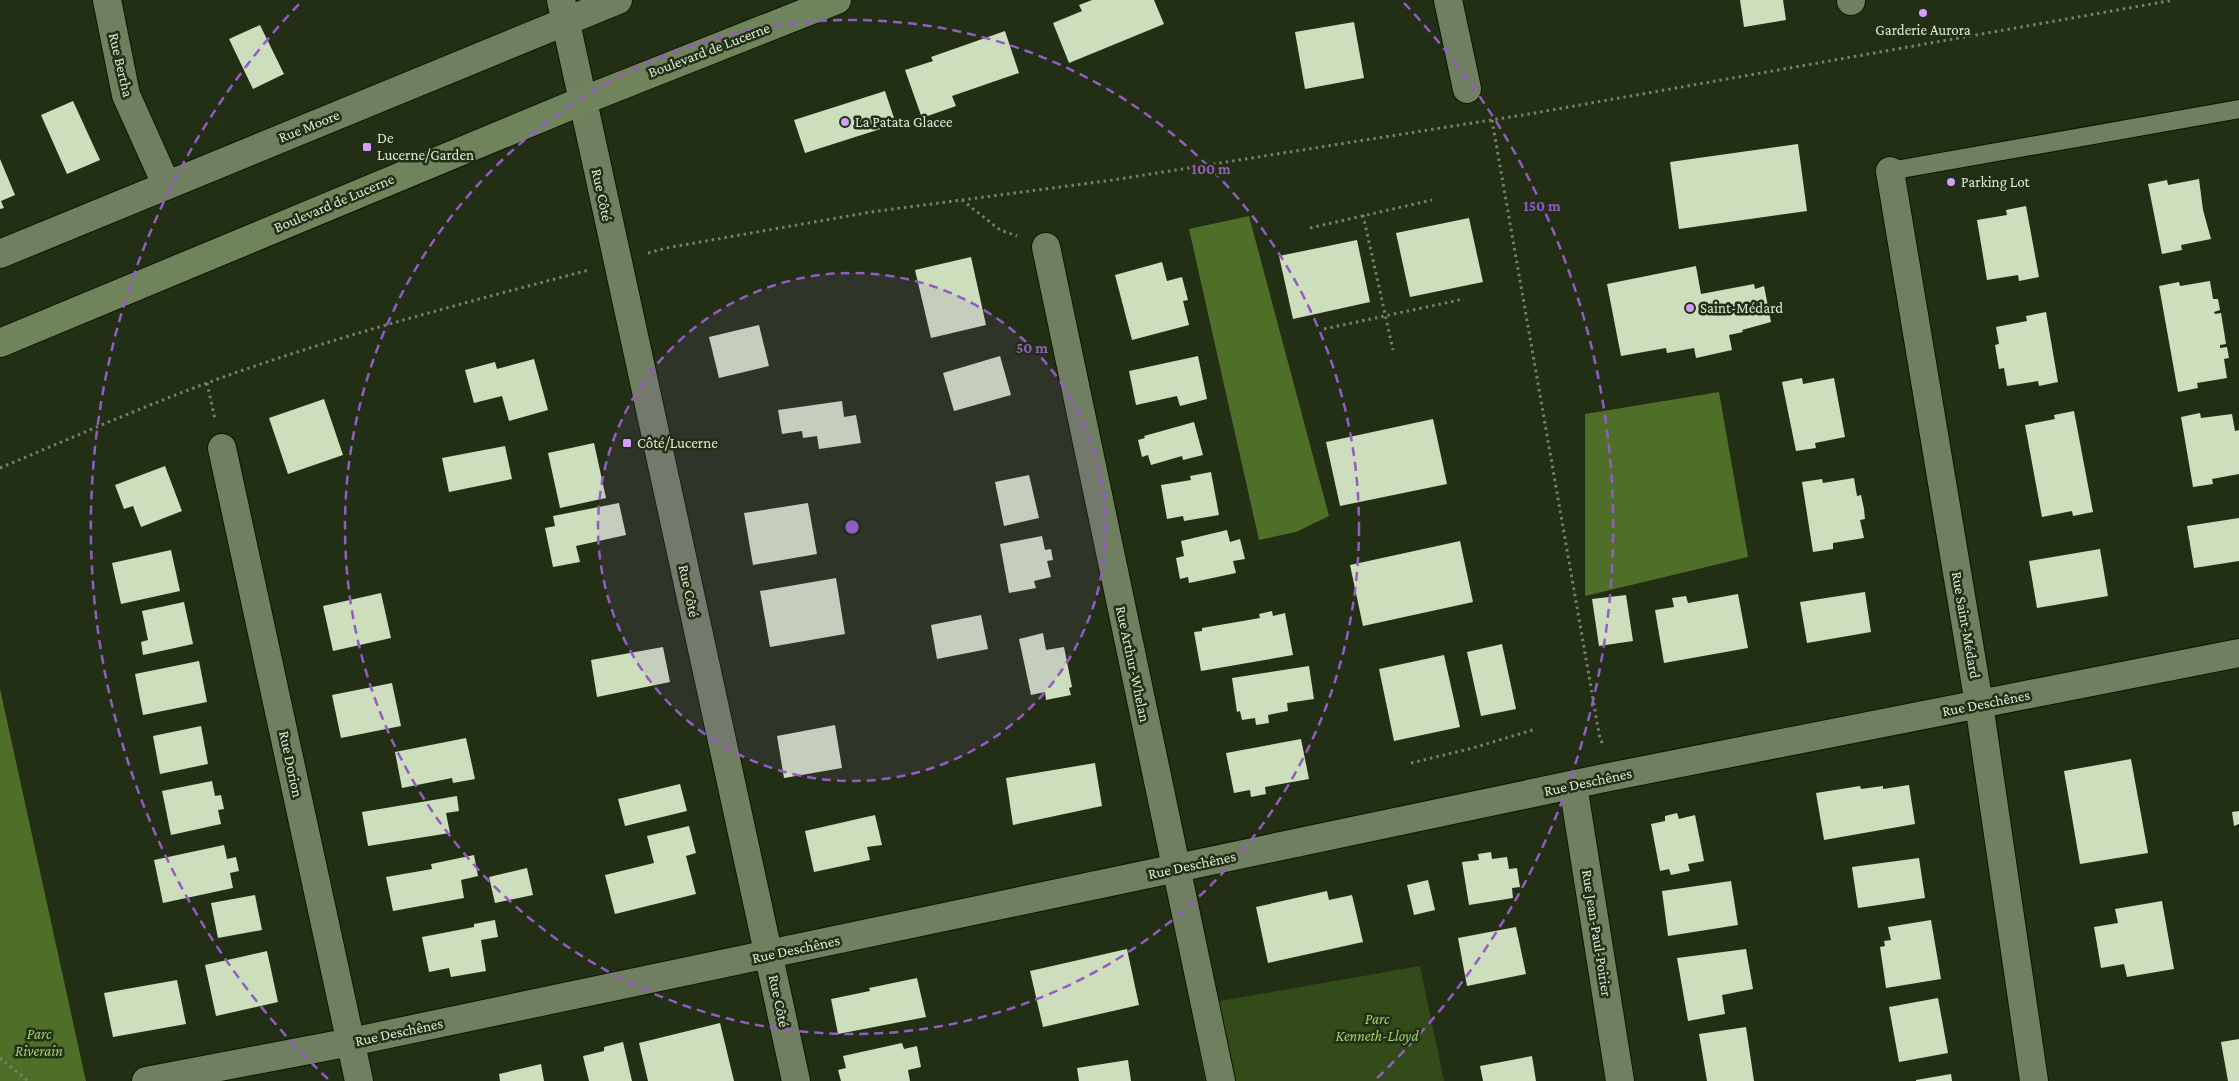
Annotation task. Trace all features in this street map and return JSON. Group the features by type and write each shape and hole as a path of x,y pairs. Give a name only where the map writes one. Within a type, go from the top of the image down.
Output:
{"main road":[{"name":"Boulevard de Lucerne","path":"0,343 582,100 837,0"}],"street":[{"name":"Rue Bertha","path":"106,0 126,95 166,184"},
{"name":"Rue Moore","path":"0,254 166,184 563,11 618,0"},
{"path":"1448,0 1467,89"},
{"name":"Rue Côté","path":"563,11 796,1081"},
{"name":"Rue Saint-Médard","path":"1890,170 1979,704 2034,1081"},
{"name":"Rue Arthur-Whelan","path":"1046,247 1220,1081"},
{"name":"Rue Dorion","path":"222,448 359,1081"},
{"name":"Rue Deschênes","path":"146,1081 351,1042 1572,784 2239,653"},
{"name":"Rue Jean-Paul-Poirier","path":"1572,784 1620,1081"}],"lane":[{"path":"1890,170 2239,109"}],"path":[{"path":"0,468 207,383 332,341 666,248 861,214 1113,180 1492,120 2174,0"},
{"path":"1492,120 1600,738 1620,775"},
{"path":"961,200 1000,230 1046,247"},
{"path":"1310,228 1432,200"},
{"path":"1363,215 1393,350"},
{"path":"1324,329 1464,299"},
{"path":"1411,763 1473,748 1536,729"},
{"path":"0,1058 28,1081"}],"green space":[{"path":"1249,216 1329,516 1296,532 1259,540 1189,229"},
{"path":"1719,392 1748,557 1585,596 1585,414"},
{"name":"Parc Riverain","path":"0,689 85,1077 86,1081 0,1081"},
{"name":"Parc Kenneth-Lloyd","path":"1420,966 1444,1081 1205,1081 1192,1013 1220,1001"}],"building":[{"path":"1092,0 1154,0 1164,24 1069,63 1053,23 1082,11 1079,5"},
{"path":"1740,0 1783,0 1786,20 1744,27"},
{"path":"1354,22 1364,78 1305,89 1295,32"},
{"path":"260,25 284,74 253,89 229,39"},
{"path":"1005,31 1019,73 952,96 956,106 922,118 905,70 933,61 931,57"},
{"name":"La Patata Glacee","path":"885,91 896,124 805,153 794,120"},
{"path":"73,101 100,160 67,174 41,115"},
{"path":"1798,144 1807,211 1679,229 1670,162"},
{"path":"0,159 15,195 1,201 4,208 0,209"},
{"path":"2199,179 2203,210 2211,239 2181,245 2182,250 2162,254 2148,184 2167,180 2168,185"},
{"path":"2026,206 2039,277 2019,281 2018,275 1987,280 1977,220 2007,215 2006,210"},
{"path":"1469,218 1483,282 1410,297 1396,233"},
{"path":"1357,240 1370,302 1293,319 1279,256"},
{"path":"971,257 986,325 931,338 915,270"},
{"path":"1162,262 1167,281 1182,277 1188,300 1183,301 1189,325 1132,340 1115,275"},
{"name":"Saint-Médard","path":"1696,266 1701,294 1754,284 1755,289 1764,286 1771,322 1729,335 1732,350 1696,358 1694,348 1667,353 1666,348 1621,356 1607,284"},
{"path":"2210,281 2213,299 2218,299 2220,310 2214,312 2215,314 2221,313 2226,344 2220,345 2220,348 2227,347 2229,358 2224,359 2227,378 2197,383 2198,388 2178,392 2159,286 2179,282 2180,286"},
{"path":"2046,312 2058,382 2039,386 2038,381 2007,386 2004,368 1999,369 1995,345 1999,344 1996,327 2027,321 2026,316"},
{"path":"759,325 769,366 719,378 709,337"},
{"path":"1000,356 1011,395 954,411 943,373"},
{"path":"1198,356 1207,399 1180,406 1177,396 1136,405 1129,371"},
{"path":"534,359 548,410 509,421 502,396 474,403 465,370 495,362 497,369"},
{"path":"1802,378 1803,384 1834,378 1845,437 1815,443 1816,448 1796,451 1782,382"},
{"path":"324,399 343,455 288,474 269,418"},
{"path":"842,401 844,417 856,415 861,443 819,449 817,436 803,438 802,431 782,434 778,410"},
{"path":"2074,411 2093,512 2073,516 2072,511 2042,517 2025,425 2055,419 2054,415"},
{"path":"2200,413 2201,418 2232,414 2235,431 2239,430 2239,474 2212,479 2213,484 2193,487 2181,417"},
{"path":"1433,419 1447,484 1340,506 1326,442"},
{"path":"1194,422 1203,455 1183,460 1182,456 1151,465 1148,455 1142,457 1138,440 1145,438 1144,436"},
{"path":"594,443 606,498 560,508 548,453"},
{"path":"505,446 512,479 449,492 442,458"},
{"path":"165,466 182,511 141,527 133,506 124,509 115,485"},
{"path":"1211,472 1219,515 1184,521 1183,516 1167,519 1161,485 1191,480 1190,476"},
{"path":"1029,475 1039,518 1004,526 995,482"},
{"path":"1854,478 1857,496 1861,495 1864,509 1865,519 1860,520 1864,538 1833,543 1833,549 1813,552 1802,482 1822,479 1823,483"},
{"path":"619,503 626,535 576,546 580,562 553,567 545,528 555,526 553,516"},
{"path":"808,503 817,554 753,565 744,513"},
{"path":"2239,518 2239,561 2194,568 2187,526"},
{"path":"1227,530 1230,542 1240,539 1245,559 1233,561 1236,573 1189,583 1188,577 1180,579 1176,558 1184,556 1181,541"},
{"path":"1042,536 1045,550 1051,549 1053,560 1047,561 1051,577 1034,581 1036,588 1009,593 1000,544"},
{"path":"1460,541 1473,602 1363,626 1350,565"},
{"path":"2100,549 2108,596 2037,608 2029,561"},
{"path":"171,550 180,591 121,604 112,563"},
{"path":"836,578 845,634 770,647 760,591"},
{"path":"1865,592 1871,632 1807,643 1800,602"},
{"path":"381,593 391,638 333,651 323,606"},
{"path":"1738,594 1748,648 1664,663 1655,610 1674,607 1672,598 1686,596 1688,603"},
{"path":"1626,595 1633,641 1599,646 1592,599"},
{"path":"184,602 193,644 143,655 141,642 148,640 142,611"},
{"path":"1272,611 1273,616 1285,613 1293,655 1201,671 1194,632 1202,631 1202,628 1260,618 1259,614"},
{"path":"981,615 988,649 937,659 931,625"},
{"path":"1043,633 1046,650 1064,647 1072,687 1069,688 1071,695 1046,700 1045,692 1031,695 1019,639"},
{"path":"1502,644 1516,709 1481,716 1467,652"},
{"path":"663,647 670,682 597,697 591,660"},
{"path":"1444,655 1460,727 1394,741 1379,669"},
{"path":"199,661 207,702 143,715 135,674"},
{"path":"1309,666 1314,699 1287,703 1288,711 1268,715 1269,723 1256,725 1255,718 1242,720 1240,711 1237,712 1232,678"},
{"path":"392,683 401,726 341,738 332,695"},
{"path":"835,725 842,768 784,778 777,736"},
{"path":"201,726 208,764 160,774 153,736"},
{"path":"466,738 475,779 453,783 452,778 402,788 395,752"},
{"path":"1301,739 1309,779 1265,787 1266,794 1251,797 1250,790 1234,793 1226,753"},
{"path":"2131,759 2148,853 2080,864 2064,771"},
{"path":"1095,763 1102,806 1013,825 1006,778"},
{"path":"212,781 215,796 221,795 224,809 218,810 221,824 171,835 162,791"},
{"path":"680,784 687,811 625,826 618,799"},
{"path":"1909,785 1915,824 1824,840 1816,793 1860,786 1861,789 1883,786 1883,789"},
{"path":"457,796 459,811 446,813 450,833 368,846 362,812"},
{"path":"2239,811 2239,824 2234,826 2232,812"},
{"path":"1677,813 1679,819 1695,815 1704,861 1688,864 1690,871 1671,875 1669,869 1660,871 1651,824 1665,821 1665,816"},
{"path":"875,815 882,845 867,847 870,860 814,872 805,831"},
{"path":"689,826 696,853 686,856 696,894 615,914 605,875 654,863 647,836"},
{"path":"224,845 227,859 236,857 239,871 230,873 233,888 163,903 154,860"},
{"path":"1491,852 1492,859 1507,857 1509,869 1517,868 1520,887 1512,888 1513,898 1469,905 1462,862 1479,860 1478,854"},
{"path":"474,855 478,876 461,880 464,898 393,911 386,877 432,869 431,864"},
{"path":"1919,858 1925,898 1858,908 1852,867"},
{"path":"527,868 533,895 495,903 489,877"},
{"path":"1428,880 1435,910 1414,915 1407,885"},
{"path":"1731,881 1738,925 1668,936 1662,891"},
{"path":"1327,891 1329,900 1352,895 1363,942 1268,963 1256,907"},
{"path":"255,895 262,930 218,938 211,903"},
{"path":"2162,901 2174,969 2127,977 2124,964 2101,968 2094,927 2118,923 2115,909"},
{"path":"495,920 498,937 481,940 486,971 451,977 449,968 429,972 422,937 474,927 474,924"},
{"path":"1931,920 1941,979 1886,988 1880,947 1885,946 1884,941 1891,940 1888,927"},
{"path":"1516,927 1526,974 1467,986 1458,938"},
{"path":"1127,949 1139,1005 1043,1027 1030,971"},
{"path":"1746,949 1753,989 1722,995 1725,1014 1688,1021 1677,958"},
{"path":"267,951 278,1002 216,1016 205,965"},
{"path":"917,978 926,1017 838,1034 831,999 870,991 869,988"},
{"path":"177,980 186,1024 113,1037 104,993"},
{"path":"1938,998 1948,1053 1899,1062 1889,1007"},
{"path":"720,1023 734,1081 648,1081 639,1043"},
{"path":"1746,1027 1754,1081 1707,1081 1699,1034"},
{"path":"2239,1039 2239,1081 2228,1081 2221,1042"},
{"path":"623,1042 632,1081 589,1081 583,1056 604,1051 604,1047"},
{"path":"902,1043 904,1049 917,1046 921,1067 908,1070 910,1081 841,1081 838,1070 846,1068 843,1056"},
{"path":"1532,1056 1536,1081 1483,1081 1480,1066"},
{"path":"1128,1060 1131,1081 1079,1081 1077,1068"},
{"path":"541,1064 544,1081 500,1081 499,1074"},
{"path":"1951,1074 1952,1081 1916,1081 1916,1080"}],"place":[{"name":"Garderie Aurora","path":"1923,13"},
{"name":"La Patata Glacee","path":"845,122"},
{"name":"De Lucerne/Garden","path":"367,147"},
{"name":"Parking Lot","path":"1951,182"},
{"name":"Saint-Médard","path":"1690,308"},
{"name":"Côté/Lucerne","path":"627,443"}]}
